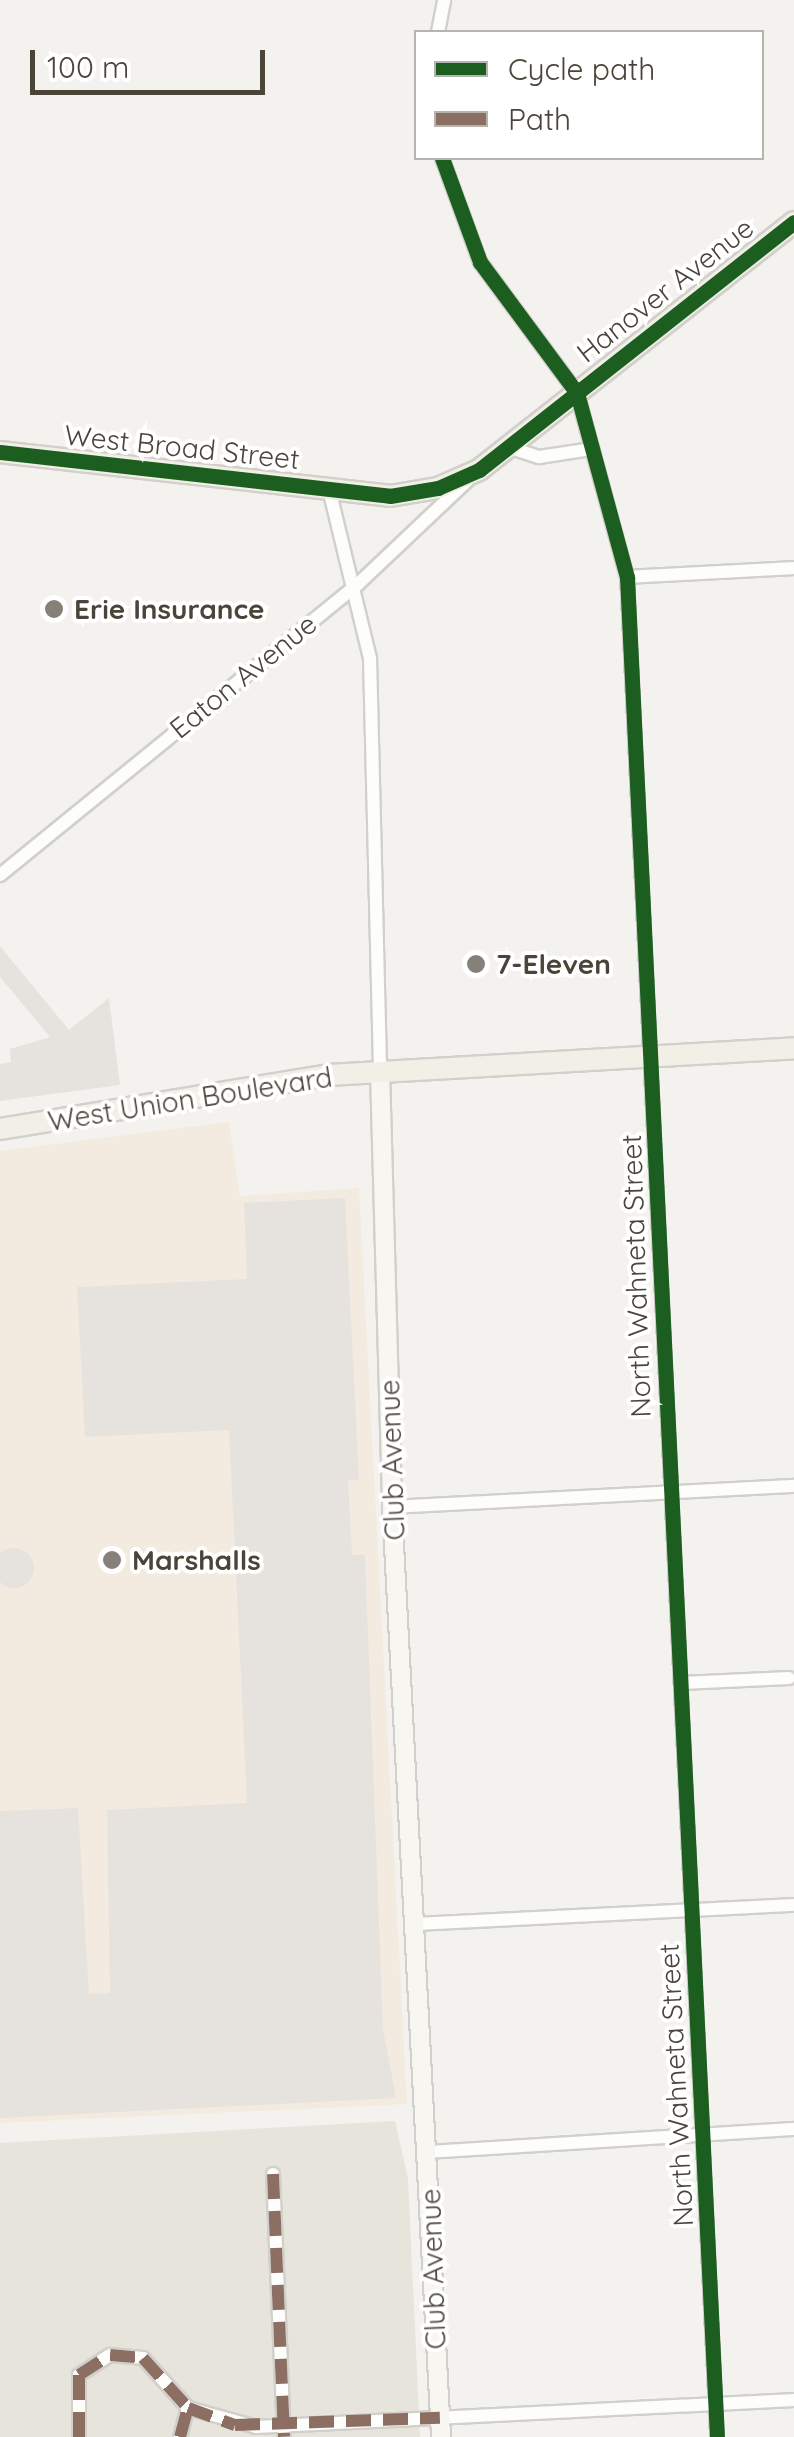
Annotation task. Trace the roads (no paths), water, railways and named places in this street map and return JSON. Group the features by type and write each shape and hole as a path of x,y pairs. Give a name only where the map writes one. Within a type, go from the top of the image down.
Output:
{"main road":[{"name":"Hanover Avenue","path":"358,492 420,493 479,470 794,222"},
{"name":"West Broad Street","path":"0,452 358,492"},
{"name":"West Union Boulevard","path":"0,1129 380,1071 794,1048"}],"street":[{"path":"438,30 444,0"},
{"name":"North Wahneta Street","path":"443,160 480,262 577,393 627,577 718,2437"},
{"path":"508,447 539,457 592,449"},
{"name":"Eaton Avenue","path":"0,874 358,584 479,470"},
{"name":"Club Avenue","path":"329,489 358,584 370,658 392,1507 417,1924 440,2428"},
{"path":"627,577 794,568"},
{"path":"392,1507 794,1486"},
{"path":"682,1683 789,1678"},
{"path":"417,1924 794,1905"},
{"path":"428,2152 794,2129"},
{"path":"273,2174 284,2431"},
{"path":"79,2437 80,2375 110,2355 143,2358 188,2408 235,2424 284,2431 440,2428 794,2400"},
{"path":"180,2437 188,2408"}],"place":[{"name":"Erie Insurance","path":"54,609"},
{"name":"7-Eleven","path":"476,964"},
{"name":"Marshalls","path":"112,1560"}]}
